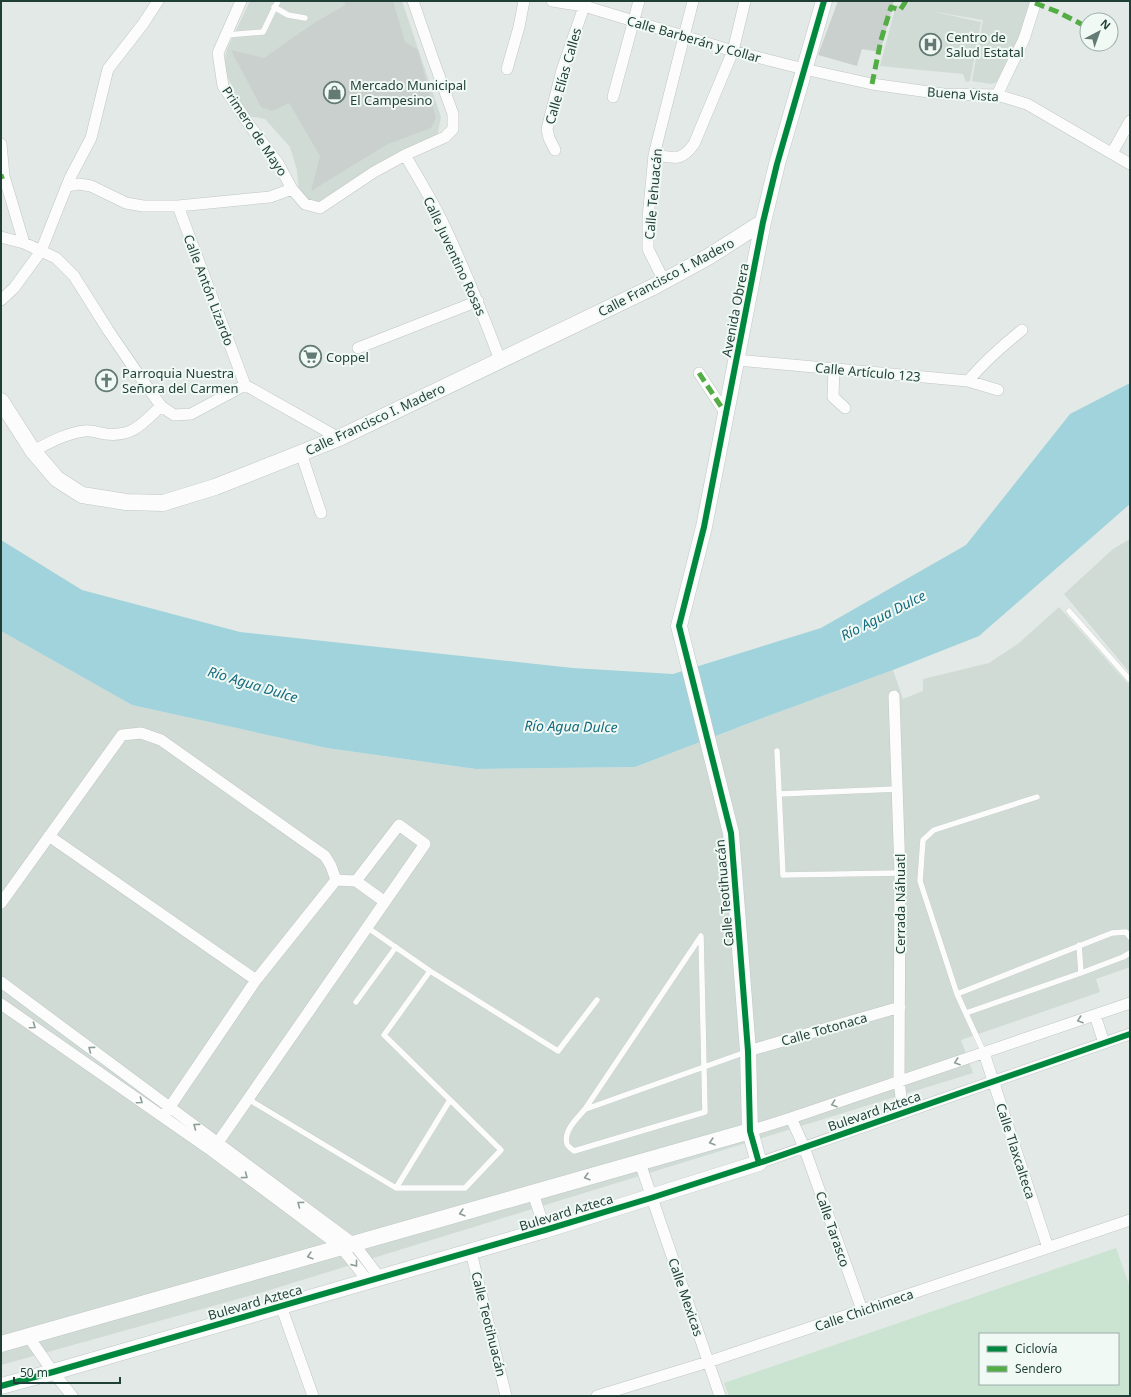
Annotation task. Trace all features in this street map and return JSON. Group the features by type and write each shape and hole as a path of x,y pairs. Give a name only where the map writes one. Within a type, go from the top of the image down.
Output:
{"street":[{"path":"1,300 14,288 41,251 67,186 91,138 108,69 143,24 158,1"},
{"name":"Primero de Mayo","path":"241,1 218,53 223,86 250,126 278,163 292,190 305,204 320,208 374,172 405,155 445,137 453,129 453,114 414,1"},
{"path":"507,69 519,27 524,1"},
{"name":"Calle Barberán y Collar","path":"552,1 585,4 633,21 733,51 804,69"},
{"path":"613,97 639,1"},
{"name":"Calle Tehuacán","path":"664,281 648,248 648,218 654,155 693,1"},
{"path":"654,155 678,158 686,154 694,144 733,51 745,1"},
{"name":"Avenida Obrera","path":"679,626 704,527 763,222 777,164 824,1"},
{"path":"997,95 1024,39 1036,1"},
{"name":"Calle Elías Calles","path":"556,150 549,138 547,129 562,70 585,4"},
{"name":"Buena Vista","path":"804,69 872,84 924,92 943,94 997,95 1027,104 1130,164"},
{"path":"1112,153 1130,121"},
{"path":"1,144 3,177 24,243"},
{"name":"Calle Juventino Rosas","path":"405,155 440,218 478,301 500,360"},
{"path":"67,186 78,184 91,186 102,190 116,199 126,203 143,206 178,206 270,197 292,190"},
{"name":"Calle Antón Lizardo","path":"178,206 245,385"},
{"name":"Calle Francisco I. Madero","path":"1,401 33,451 57,478 82,495 126,502 163,503 215,487 339,438 664,281 708,257 763,222"},
{"path":"1,237 24,243 56,258 74,276 108,330 161,406 174,415 192,414 245,385 339,438"},
{"path":"358,348 478,301"},
{"path":"968,381 998,348 1022,330"},
{"name":"Calle Artículo 123","path":"737,360 968,381 998,390"},
{"path":"834,368 834,397 845,408"},
{"path":"699,373 726,414"},
{"path":"33,451 66,435 86,430 107,434 124,433 139,427 161,406"},
{"path":"302,453 320,513"},
{"name":"Calle Teotihuacán","path":"679,626 731,833 748,1052 750,1131 759,1163"},
{"name":"Cerrada Náhuatl","path":"894,696 900,873 899,1082 903,1113"},
{"path":"2,901 122,735 141,733 161,740 325,856 331,866 336,880"},
{"path":"215,1147 425,844 399,825 356,881"},
{"path":"49,836 256,980"},
{"path":"336,880 356,881 385,902"},
{"path":"162,1117 256,980 336,880"},
{"path":"1,982 170,1107 215,1147 347,1246 374,1279"},
{"name":"Bulevard Azteca","path":"1,1344 750,1131 1130,1003"},
{"path":"1,1004 162,1117 215,1147"},
{"name":"Calle Totonaca","path":"748,1052 900,1007"},
{"path":"1095,1015 1104,1043"},
{"name":"Bulevard Azteca","path":"1,1386 471,1252 651,1198 759,1163 1130,1034"},
{"name":"Calle Tlaxcalteca","path":"984,1053 1048,1248"},
{"name":"Calle Tarasco","path":"791,1118 804,1147 862,1310"},
{"name":"Calle Mexicas","path":"640,1163 720,1396"},
{"path":"533,1193 545,1230"},
{"name":"Calle Chichimeca","path":"597,1396 708,1362 1130,1220"},
{"name":"Calle Teotihuacán","path":"471,1252 506,1396"},
{"path":"281,1306 313,1396"},
{"path":"28,1336 72,1396"}],"lane":[{"path":"226,35 263,32 278,1"},
{"path":"274,8 288,15 305,18"},
{"path":"1069,611 1130,680"},
{"path":"777,751 783,875 900,873"},
{"path":"779,794 897,789"},
{"path":"984,1053 957,994 920,881 923,840 934,830 1037,796"},
{"path":"368,928 430,971 558,1051 597,1000"},
{"path":"957,994 1112,933 1126,932 1130,937"},
{"path":"702,936 705,1112 574,1151 568,1145 567,1136 570,1126 586,1109 702,936"},
{"path":"1079,946 1081,972"},
{"path":"356,1002 396,947"},
{"path":"966,1013 1123,957 1130,953"},
{"path":"248,1099 396,1188 465,1188 501,1150 384,1035 430,971"},
{"path":"586,1109 748,1052"},
{"path":"396,1188 450,1100"}],"shaded area":[{"name":"Mercado Municipal El Campesino","path":"250,1 402,1 441,117 437,137 409,153 377,163 327,210 299,193 297,170 290,147 265,119 248,116 223,69 227,49"},
{"path":"911,1 1031,1 1023,33 1000,81 991,84 972,81 983,20 930,11 981,22 970,81 966,82 963,74 880,66 896,5 905,7"},
{"path":"1130,539 1130,673 1064,594 1113,549"},
{"path":"1059,607 1130,686 1130,967 1096,979 1100,992 961,1040 973,1073 260,1293 1,1365 1,631 132,705 327,748 476,769 635,767 893,670 903,699 923,691 923,679 989,663 1019,643"}],"green space":[{"path":"1116,1248 1130,1287 1130,1396 729,1396 724,1383"}],"water":[{"name":"Río Agua Dulce","path":"1130,383 1130,504 979,636 635,767 476,769 327,748 132,705 1,631 1,540 82,590 240,632 573,668 673,674 821,628 966,545 1070,414"}],"building":[{"name":"Mercado Municipal El Campesino","path":"344,1 393,1 405,42 418,50 436,118 431,128 388,144 311,191 320,156 289,103 272,111 261,107 231,50 264,58 314,23 345,5"},
{"path":"838,1 894,1 880,52 862,49 857,66 818,55"}],"marked path":[{"path":"872,84 881,40 891,7 900,10 906,1"},
{"path":"1035,3 1058,12 1079,23"},
{"path":"699,373 726,414"}],"cycle path":[{"path":"759,1163 750,1131 748,1051 731,833 679,626 704,527 763,222 777,164 824,1"},
{"path":"1,1386 545,1230 651,1198 759,1163 1130,1034"}],"place":[{"name":"Centro de Salud Estatal","path":"931,44"},
{"name":"Mercado Municipal El Campesino","path":"334,92"},
{"name":"Coppel","path":"310,357"},
{"name":"Parroquia Nuestra Señora del Carmen","path":"107,380"}]}
